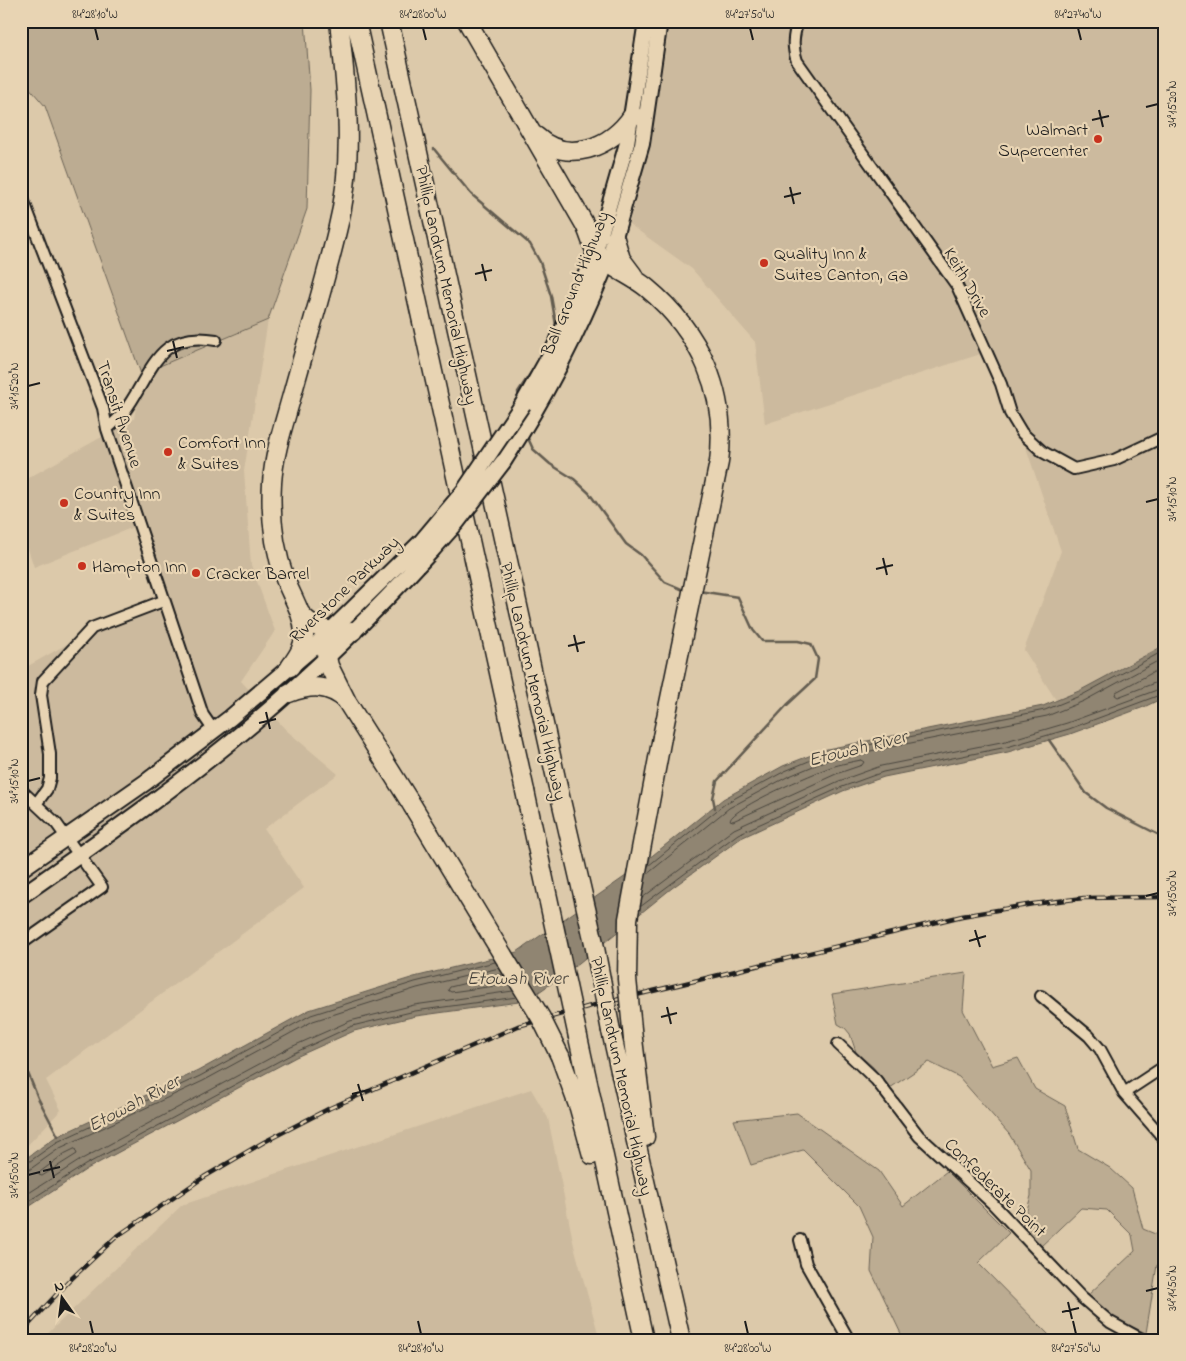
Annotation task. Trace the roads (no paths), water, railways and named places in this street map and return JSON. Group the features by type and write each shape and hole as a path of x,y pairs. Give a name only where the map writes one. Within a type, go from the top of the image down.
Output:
{"highway":[{"path":"290,666 304,640 301,614 286,580 275,544 271,509 272,481 280,435 338,231 346,185 349,117 339,21"},
{"name":"Phillip Landrum Memorial Highway","path":"356,21 525,791 642,1340"},
{"name":"Phillip Landrum Memorial Highway","path":"389,21 594,943 611,1031 681,1340"},
{"path":"467,21 585,225 601,257 636,279 672,310 688,330 706,363 718,401 721,429 720,451 662,737 628,919 627,979 656,1232"},
{"path":"532,132 551,146 575,151 589,150 617,135 633,115"},
{"path":"615,239 621,259 636,279"},
{"path":"301,614 316,627 331,631 353,630"},
{"path":"331,631 326,658 347,702 412,805 537,1012 560,1056 586,1132 642,1340"},
{"path":"289,692 319,686 333,691 347,702"}],"main road":[{"name":"Ball Ground Highway","path":"326,658 426,546 475,500 528,425 563,362 601,257 633,115 646,21"},
{"name":"Ball Ground Highway","path":"601,257 615,239 642,144 660,21"},
{"name":"Riverstone Parkway","path":"21,869 146,782 214,731 331,631 426,546 523,404 601,257"},
{"name":"Riverstone Parkway","path":"21,896 184,779 289,692 326,658"}],"street":[{"name":"Keith Drive","path":"798,21 793,33 793,49 797,61 956,286 1001,384 1010,413 1022,433 1043,452 1074,469 1114,460 1165,436"},
{"name":"Transit Avenue","path":"21,194 103,408 107,429 163,601 203,715 214,731"},
{"path":"107,429 123,413 161,354 178,341 197,336 216,340"},
{"path":"36,804 49,785 50,758 40,695 43,681 92,628 163,601"},
{"path":"21,790 56,823 102,887 21,944"},
{"path":"1042,996 1089,1036 1100,1049 1124,1092 1165,1140"},
{"name":"Confederate Point","path":"838,1044 876,1080 919,1136 992,1203 1081,1297 1110,1322 1143,1340"},
{"path":"1124,1092 1165,1066"},
{"path":"800,1240 806,1264 849,1340"}],"water":[{"name":"Etowah River","path":"1165,645 1165,697 1144,707 1070,734 1008,752 884,777 843,791 741,838 672,888 569,971 526,1001 416,1016 354,1031 296,1057 87,1169 21,1212 21,1162 54,1138 198,1071 309,1010 414,977 517,952 633,871 723,799 783,766 827,749 1043,706 1079,691"}],"waterway":[{"path":"434,149 471,194 530,244 540,262 551,296 556,325 554,332"},
{"path":"519,399 518,392 536,365"},
{"path":"527,436 533,449 550,464 574,479 589,493 626,544 641,555 665,582 686,591"},
{"path":"699,591 738,597 753,630 762,641 798,641 811,644 818,659 815,679 787,705 717,781 713,798 715,808"},
{"path":"1049,740 1086,793 1106,808 1165,838"},
{"path":"21,1056 38,1098 58,1136"}],"railway":[{"path":"21,1333 69,1281 116,1237 204,1177 264,1142 330,1108 518,1026 591,1006 962,916 1033,904 1084,898 1165,897"}],"place":[{"name":"Walmart Supercenter","path":"1098,139"},
{"name":"Quality Inn & Suites Canton, Ga","path":"764,263"},
{"name":"Comfort Inn & Suites","path":"168,452"},
{"name":"Country Inn & Suites","path":"64,503"},
{"name":"Hampton Inn","path":"82,566"},
{"name":"Cracker Barrel","path":"196,573"}]}
